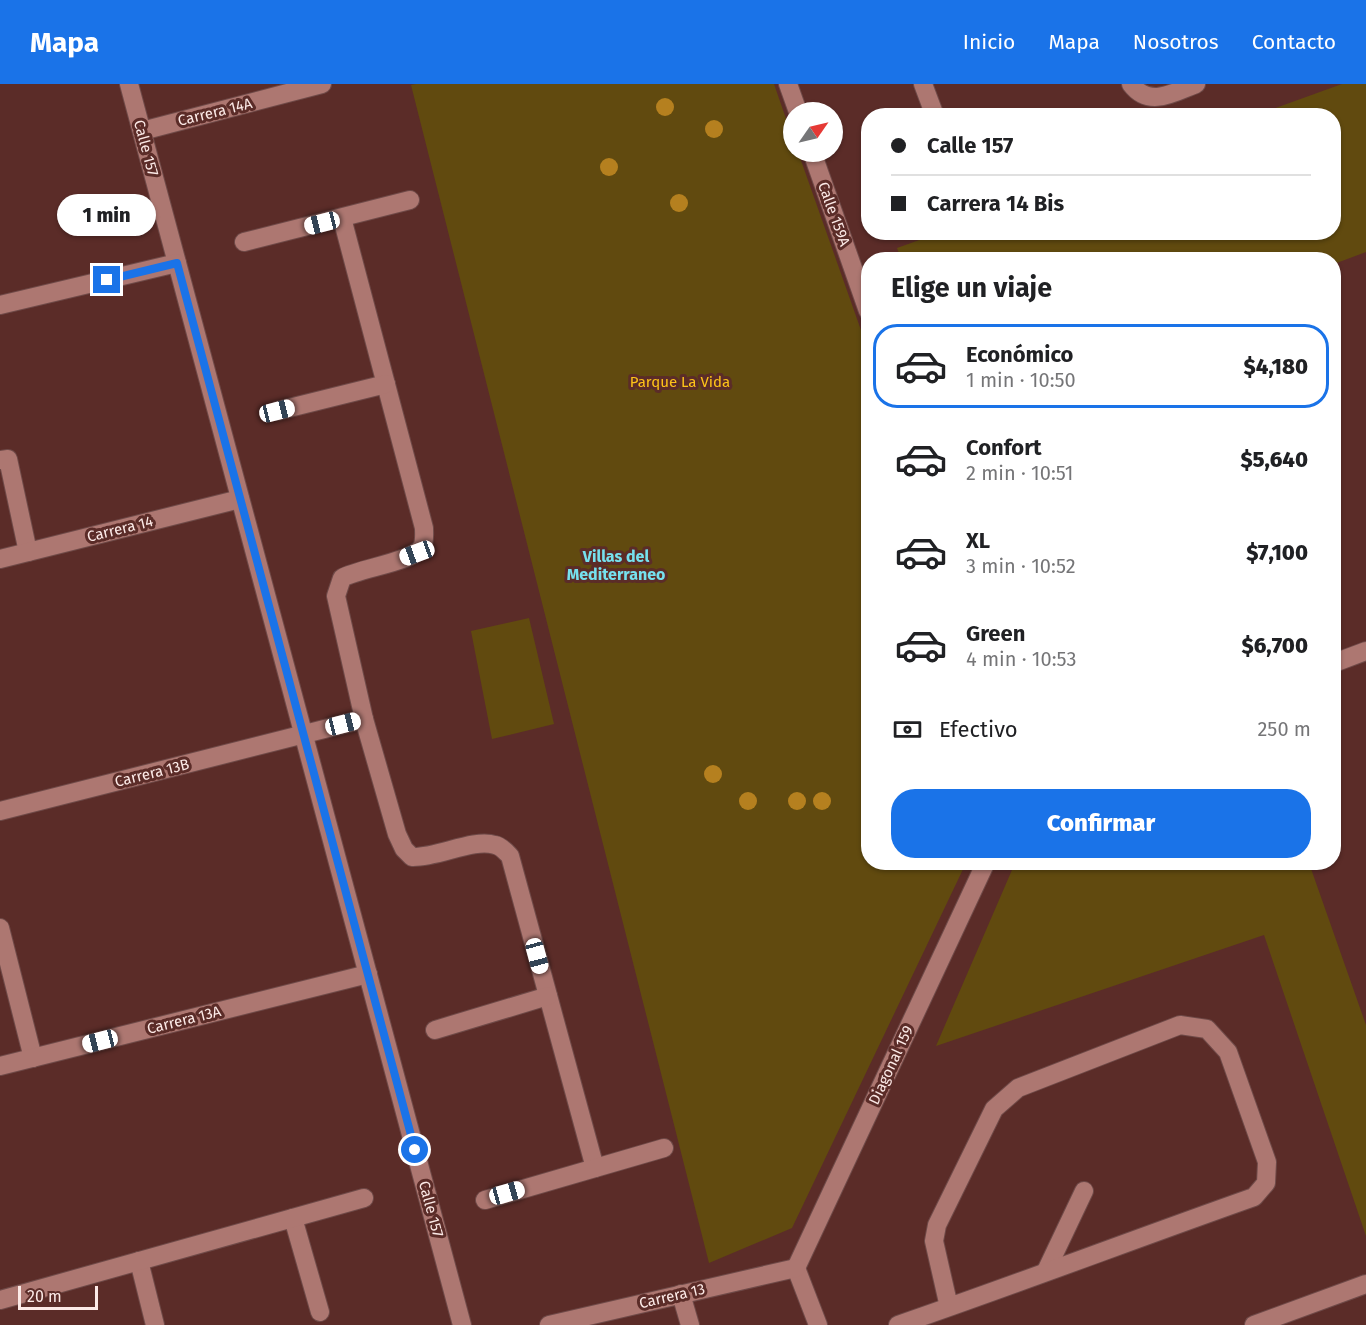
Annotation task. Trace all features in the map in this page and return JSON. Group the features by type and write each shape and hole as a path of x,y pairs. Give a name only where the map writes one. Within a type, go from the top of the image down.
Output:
{"street":[{"name":"Calle 157","path":"129,84 462,1325"},
{"name":"Carrera 14A","path":"142,131 322,84"},
{"path":"788,84 794,102"},
{"path":"923,84 932,108"},
{"path":"1131,84 1138,94 1162,98 1196,84"},
{"name":"Calle 159A","path":"816,162 861,291"},
{"path":"244,242 410,200"},
{"path":"342,218 421,512 424,536 423,544 417,553 355,570 342,578 336,596 364,719 397,834 404,849 412,857 427,858 484,843 498,845 510,856 595,1168"},
{"path":"0,305 177,263"},
{"path":"277,411 386,384"},
{"path":"0,460 9,459 28,552"},
{"name":"Carrera 14","path":"0,559 240,499"},
{"path":"1341,660 1366,651"},
{"name":"Carrera 13B","path":"0,811 364,719"},
{"name":"Diagonal 159","path":"796,1268 982,870"},
{"path":"0,928 33,1058"},
{"name":"Carrera 13A","path":"0,1066 368,974"},
{"path":"435,1029 548,996"},
{"path":"898,1325 949,1307 1046,1271 1254,1197 1266,1183 1267,1162 1228,1052 1207,1029 1180,1024 1018,1088 994,1109 937,1225 934,1241 949,1307"},
{"path":"485,1200 664,1148"},
{"path":"1046,1271 1084,1191"},
{"path":"0,1300 364,1198"},
{"path":"293,1218 320,1312"},
{"path":"139,1261 154,1325"},
{"path":"796,1268 818,1325"},
{"name":"Carrera 13","path":"549,1325 796,1268"},
{"path":"1254,1325 1366,1284"},
{"path":"681,1294 690,1325"}],"green space":[{"name":"Parque La Vida","path":"774,84 783,110 783,162 802,162 861,330 861,870 963,870 792,1228 709,1263 411,85"},
{"path":"1342,84 1366,84 1366,252 1341,261 1341,252 898,252 897,248 919,240 1341,240 1341,108 1275,108"},
{"path":"529,618 554,724 492,739 471,631"},
{"path":"1012,870 1311,870 1366,1025 1366,1236 1264,935 936,1046"}],"district":[{"name":"Villas del Mediterraneo","path":"616,565"}],"route":[{"path":"107,280 177,263 415,1150"}]}
